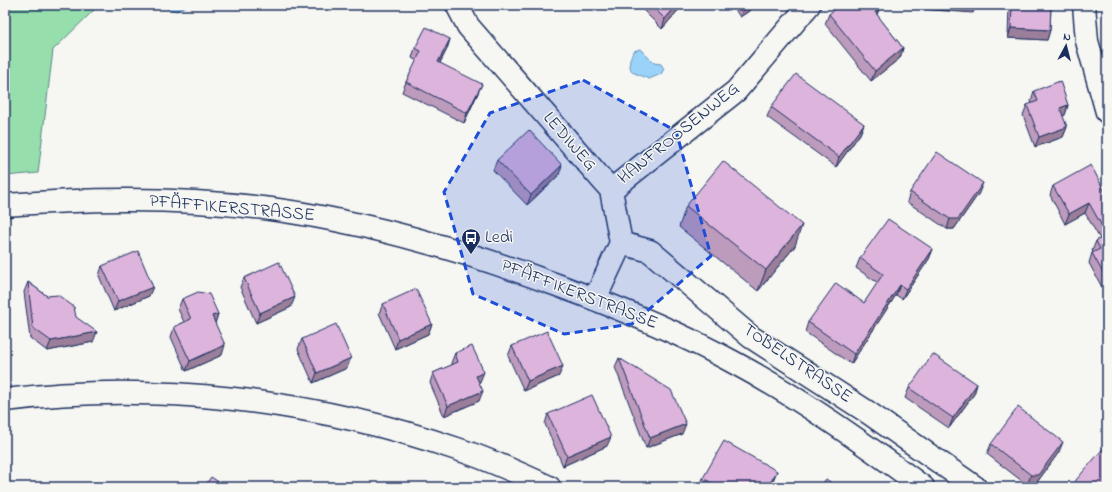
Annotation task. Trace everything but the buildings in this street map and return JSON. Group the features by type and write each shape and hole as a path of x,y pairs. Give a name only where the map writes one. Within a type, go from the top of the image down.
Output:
{"street":[{"name":"LEDIWEG","path":"456,5 468,26 611,190"},
{"name":"HANFROOSENWEG","path":"611,190 736,91 809,5"},
{"path":"1084,5 1088,46 1107,112"},
{"path":"595,298 621,243 611,190"},
{"name":"PFÄFFIKERSTRASSE","path":"5,205 93,200 153,200 271,209 333,219 471,255 595,298 657,324 733,362 859,440 923,487"},
{"name":"TOBELSTRASSE","path":"621,243 650,251 752,337 866,410 975,487"},
{"path":"5,400 114,393 240,400 297,408 349,418 436,442 513,471 549,487"}],"highlighted area":[{"path":"583,80 676,131 711,256 632,324 564,334 473,294 444,192 490,113"}],"green space":[{"path":"5,5 99,5 53,50 38,173 5,176"}],"water":[{"path":"165,5 188,5 177,11 168,9"},
{"path":"640,49 654,63 661,64 664,69 661,74 649,79 632,72 630,59 634,51"}],"place":[{"name":"Ledi","path":"471,255"}]}
